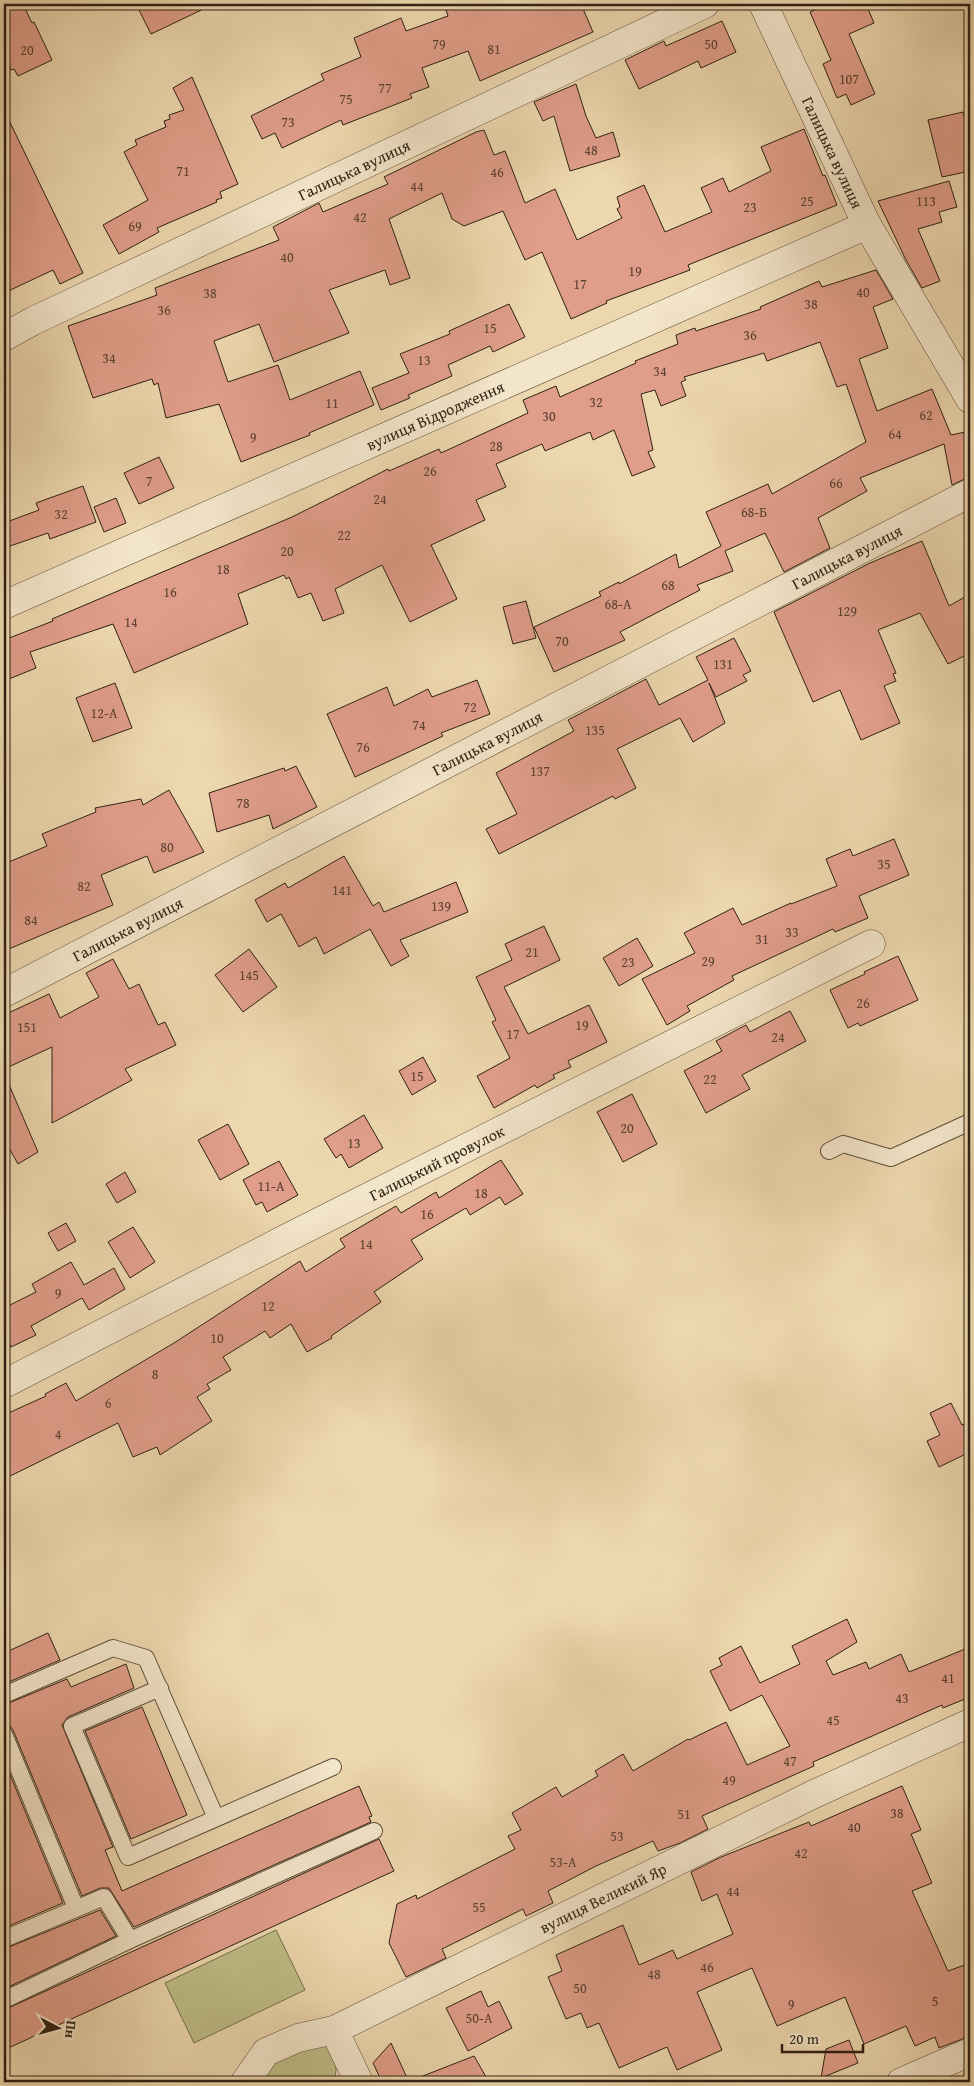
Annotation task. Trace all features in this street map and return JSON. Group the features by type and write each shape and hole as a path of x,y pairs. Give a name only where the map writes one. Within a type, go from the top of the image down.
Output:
{"street":[{"name":"Галицька вулиця","path":"4,337 42,317 705,4"},
{"name":"Галицька вулиця","path":"763,4 867,225 970,399"},
{"name":"вулиця Відродження","path":"4,605 867,225"},
{"name":"Галицька вулиця","path":"4,993 970,492"},
{"name":"Галицький провулок","path":"4,1384 296,1234 871,944"},
{"name":"вулиця Великий Яр","path":"245,2082 266,2052 298,2038 334,2030 803,1800 970,1723"},
{"path":"334,2030 359,2082"},
{"path":"901,2082 970,2052"}],"lane":[{"path":"829,1151 842,1144 891,1158 970,1122"},
{"path":"4,1695 113,1648 146,1658 216,1818"},
{"path":"160,1688 72,1726 128,1857 333,1767"},
{"path":"4,1734 76,1908"},
{"path":"4,2000 130,1940 374,1831"},
{"path":"4,1938 104,1897 130,1940"}],"shaded area":[{"path":"276,1930 305,1990 194,2043 165,1983"},
{"path":"324,2045 331,2052 335,2061 336,2071 333,2082 250,2082 271,2059"}],"building":[{"path":"4,4 23,4 52,60 18,76 14,69 11,70 4,55"},
{"path":"136,4 214,4 151,34"},
{"path":"444,4 581,4 593,32 480,81 468,51 422,68 429,87 410,94 412,98 343,125 341,120 282,148 275,133 262,139 251,116 324,80 321,74 361,57 354,38 401,18 406,31 448,16"},
{"path":"828,4 866,4 874,23 849,34 875,94 851,105 846,94 837,98 823,64 831,60 810,12"},
{"path":"722,21 736,52 701,68 698,61 639,89 625,60 664,41 666,46"},
{"path":"192,77 238,184 220,192 222,198 216,200 217,202 157,228 159,232 119,254 103,225 148,200 124,152 137,145 135,140 166,127 164,121 170,119 169,115 184,110 173,88"},
{"path":"576,84 586,116 596,138 613,132 620,156 570,171 554,116 543,121 534,102"},
{"path":"4,110 83,273 60,284 53,270 4,293"},
{"path":"963,112 970,142 970,171 942,177 928,120"},
{"path":"804,129 837,205 688,265 690,270 606,301 607,303 571,319 542,252 525,260 503,211 464,226 452,219 442,193 389,219 410,278 390,285 385,270 329,290 349,333 274,362 259,324 214,341 228,382 278,365 290,400 360,371 374,405 309,433 310,435 241,462 219,404 166,418 158,383 154,385 152,379 93,398 68,326 157,295 155,288 279,240 273,227 319,203 323,212 388,184 384,177 476,132 484,130 494,155 505,151 525,203 555,189 577,240 622,218 617,209 620,207 617,197 644,185 665,232 712,212 701,188 723,178 729,192 771,171 761,147"},
{"path":"949,181 957,207 939,212 942,222 918,229 940,281 922,288 906,260 878,201"},
{"path":"876,270 893,299 873,307 888,348 859,359 877,411 932,389 951,435 970,431 970,474 967,478 952,485 944,444 860,478 867,491 818,518 830,548 784,572 765,533 725,551 733,571 697,585 700,590 620,632 625,640 554,672 534,627 601,596 599,592 619,582 619,584 676,554 679,568 721,546 706,512 768,484 772,494 866,442 846,384 837,387 820,342 767,361 764,353 684,377 686,380 681,382 686,396 661,406 655,390 641,394 653,450 648,452 655,467 632,476 614,430 593,440 590,432 545,451 542,444 496,464 506,487 476,500 485,520 431,545 457,599 410,622 382,565 335,589 344,613 323,621 311,593 298,598 289,577 286,579 284,575 238,594 248,624 134,673 113,624 30,652 36,668 4,681 4,640 53,621 52,619 292,517 388,469 389,471 439,449 441,453 528,413 523,400 556,386 560,397 636,363 635,361 678,344 676,335 695,328 696,331 761,309 760,307 819,281 822,287"},
{"path":"509,304 525,337 493,352 490,346 448,365 452,376 408,395 410,398 381,410 372,388 409,373 400,354 450,334 449,331"},
{"path":"159,457 174,488 139,504 124,473"},
{"path":"83,486 96,522 50,539 48,533 10,546 4,529 4,523 39,510 36,503"},
{"path":"116,498 126,523 104,532 94,507"},
{"path":"922,541 949,606 970,594 970,653 948,664 920,613 878,630 896,673 893,674 896,681 884,686 900,723 861,740 840,690 813,702 774,612 870,563"},
{"path":"526,601 536,638 513,644 503,607"},
{"path":"734,638 751,671 743,675 747,681 716,697 709,683 725,723 693,742 680,718 617,749 636,788 615,799 613,796 499,854 486,829 517,814 496,773 574,731 568,720 646,679 659,705 708,680 696,657"},
{"path":"477,680 490,714 441,733 443,736 355,777 327,714 387,687 394,706 428,689 432,697"},
{"path":"115,683 132,728 93,742 76,698"},
{"path":"296,766 317,807 273,829 269,815 217,832 209,793 284,768 285,771"},
{"path":"169,790 204,852 154,873 147,856 101,875 113,905 4,951 4,864 47,846 42,834 96,812 95,808 141,799 143,805"},
{"path":"894,839 909,875 859,896 868,918 835,932 833,929 732,976 734,980 687,1006 690,1011 667,1025 642,979 695,953 684,933 733,908 742,925 791,903 837,886 826,859 850,849 853,856"},
{"path":"344,856 373,906 379,902 384,912 456,882 468,912 400,940 409,956 391,966 370,929 324,954 316,937 299,947 281,914 267,922 255,900 285,883 288,888"},
{"path":"544,926 560,960 504,987 528,1034 589,1005 607,1042 568,1061 571,1067 553,1075 555,1078 537,1088 535,1085 494,1108 477,1076 510,1058 492,1022 496,1020 476,977 512,960 505,944"},
{"path":"637,938 653,966 619,986 603,958"},
{"path":"249,949 277,987 243,1012 215,975"},
{"path":"898,956 918,1000 860,1026 858,1023 848,1028 830,990"},
{"path":"113,959 129,989 139,984 158,1025 165,1022 176,1045 125,1069 132,1080 52,1123 52,1047 4,1069 4,1015 49,994 60,1018 99,997 86,973"},
{"path":"790,1011 806,1041 742,1075 750,1089 706,1113 684,1071 722,1051 716,1041 746,1025 750,1032"},
{"path":"423,1057 436,1081 412,1095 399,1071"},
{"path":"4,1073 38,1152 18,1164 4,1139"},
{"path":"632,1094 657,1144 623,1162 597,1112"},
{"path":"364,1115 383,1148 349,1168 341,1154 336,1158 324,1139"},
{"path":"228,1124 249,1164 220,1180 198,1140"},
{"path":"501,1160 523,1194 505,1205 500,1197 470,1215 466,1208 411,1240 423,1259 374,1292 381,1302 331,1336 332,1338 307,1352 291,1324 270,1338 265,1331 223,1357 231,1370 207,1384 210,1389 197,1397 212,1421 160,1455 157,1447 133,1457 118,1423 4,1479 4,1415 46,1396 45,1394 66,1383 76,1401 174,1343 300,1261 306,1272 345,1247 340,1239 396,1206 401,1213 436,1192 439,1198"},
{"path":"279,1161 298,1195 267,1212 262,1202 256,1205 243,1180"},
{"path":"125,1172 136,1192 117,1203 106,1184"},
{"path":"66,1223 76,1241 58,1251 48,1233"},
{"path":"133,1227 155,1262 130,1278 108,1242"},
{"path":"71,1262 84,1285 114,1268 125,1289 89,1310 82,1298 31,1326 36,1335 11,1347 4,1330 4,1308 36,1292 32,1284"},
{"path":"951,1403 970,1438 970,1452 939,1467 927,1441 940,1435 930,1413"},
{"path":"847,1619 857,1642 826,1661 833,1675 866,1662 869,1669 901,1654 909,1672 970,1647 970,1697 943,1708 942,1705 813,1762 814,1766 702,1816 708,1829 680,1843 658,1851 653,1841 596,1866 548,1891 553,1903 526,1916 523,1909 442,1949 446,1958 406,1977 389,1943 397,1904 416,1895 417,1899 515,1849 508,1836 521,1830 512,1813 556,1787 562,1797 598,1776 595,1771 623,1754 633,1771 688,1739 726,1722 747,1765 790,1746 762,1695 730,1711 710,1671 722,1665 719,1658 741,1646 760,1683 800,1664 792,1646"},
{"path":"48,1633 60,1660 4,1684 4,1653"},
{"path":"126,1664 134,1688 68,1717 62,1725 113,1847 105,1850 122,1891 359,1786 372,1816 369,1817 371,1822 134,1927 109,1888 100,1888 82,1896 13,1730 10,1726 4,1724 4,1705 67,1679 71,1687"},
{"path":"142,1707 187,1815 131,1839 85,1731"},
{"path":"4,1760 63,1903 4,1928"},
{"path":"902,1786 921,1830 911,1834 932,1883 912,1891 948,1971 970,1963 970,2036 939,2048 935,2037 915,2046 906,2026 864,2044 845,1997 777,2026 752,1968 697,1992 722,2050 677,2070 667,2047 619,2068 599,2023 587,2028 581,2013 566,2019 548,1977 562,1971 556,1955 623,1925 639,1965 673,1950 677,1959 733,1934 717,1894 702,1901 691,1872 721,1857 809,1822 811,1826"},
{"path":"379,1839 394,1871 4,2050 4,2010"},
{"path":"100,1910 116,1936 4,1989 4,1949"},
{"path":"481,1991 488,2007 499,2001 512,2028 468,2051 446,2008"},
{"path":"849,2040 858,2063 821,2078 826,2049"},
{"path":"391,2043 409,2082 382,2082 373,2063"},
{"path":"474,2056 489,2082 410,2082 410,2081"}]}
